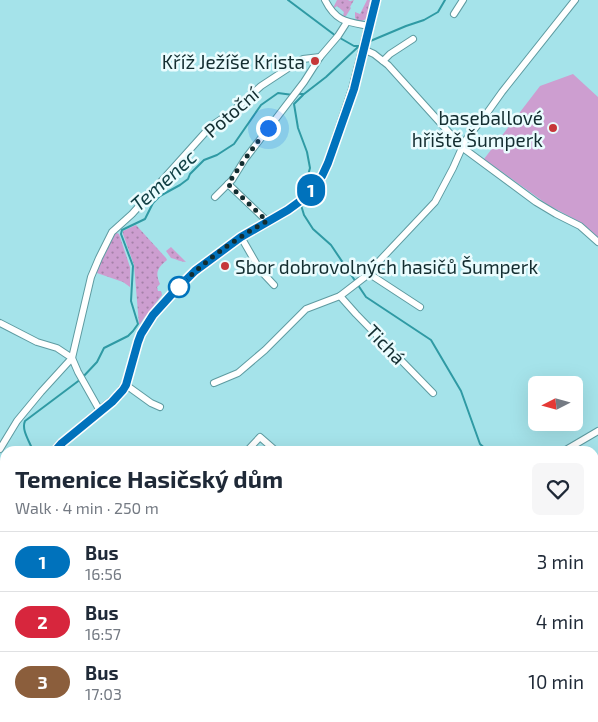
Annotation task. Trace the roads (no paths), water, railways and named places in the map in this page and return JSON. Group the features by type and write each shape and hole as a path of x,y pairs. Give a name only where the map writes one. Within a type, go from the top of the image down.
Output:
{"street":[{"path":"59,446 118,396 126,385 141,334 153,315 172,294 195,271 241,237 299,202 322,176 354,89 376,0"},
{"path":"454,14 463,0"},
{"path":"214,383 238,373 265,350 306,309 340,296 366,276 435,202 465,141 575,0"},
{"path":"325,1 338,18 369,28"},
{"path":"215,197 228,184 347,22"},
{"path":"383,60 413,38"},
{"path":"363,48 383,60 463,148 536,202 580,226 598,242"},
{"name":"Potoční","path":"2,446 17,421 72,358 91,277 112,232 132,214 211,126 232,112 261,86 296,63 303,59 320,57"},
{"path":"228,184 267,221"},
{"path":"241,237 260,270 274,285"},
{"path":"368,273 420,307"},
{"name":"Tichá","path":"340,296 433,392"},
{"path":"0,323 37,342 57,348 72,358 100,411"},
{"path":"126,385 160,407"},
{"path":"572,446 598,431"},
{"path":"252,446 260,437 270,446"}],"waterway":[{"path":"288,0 336,36"},
{"name":"Temenec","path":"368,42 424,20 438,12 445,0"},
{"path":"340,38 354,46 358,46"},
{"name":"Temenec","path":"297,94 304,94 361,45"},
{"name":"Temenec","path":"31,446 24,428 25,421 81,379 97,362 104,348 128,336 138,324 131,301 133,266 121,234 122,230 145,219 153,203 160,196 188,179 190,174 204,160 217,155 234,144 261,105 278,93 293,95"},
{"path":"303,95 294,104 298,128 307,152 310,168 303,193"},
{"path":"301,205 304,215 313,229 331,245 366,297 431,340 461,391 482,446"}],"place":[{"name":"Kříž Ježíše Krista","path":"315,61"},
{"name":"baseballové hřiště Šumperk","path":"553,128"},
{"name":"Sbor dobrovolných hasičů Šumperk","path":"225,266"}]}
